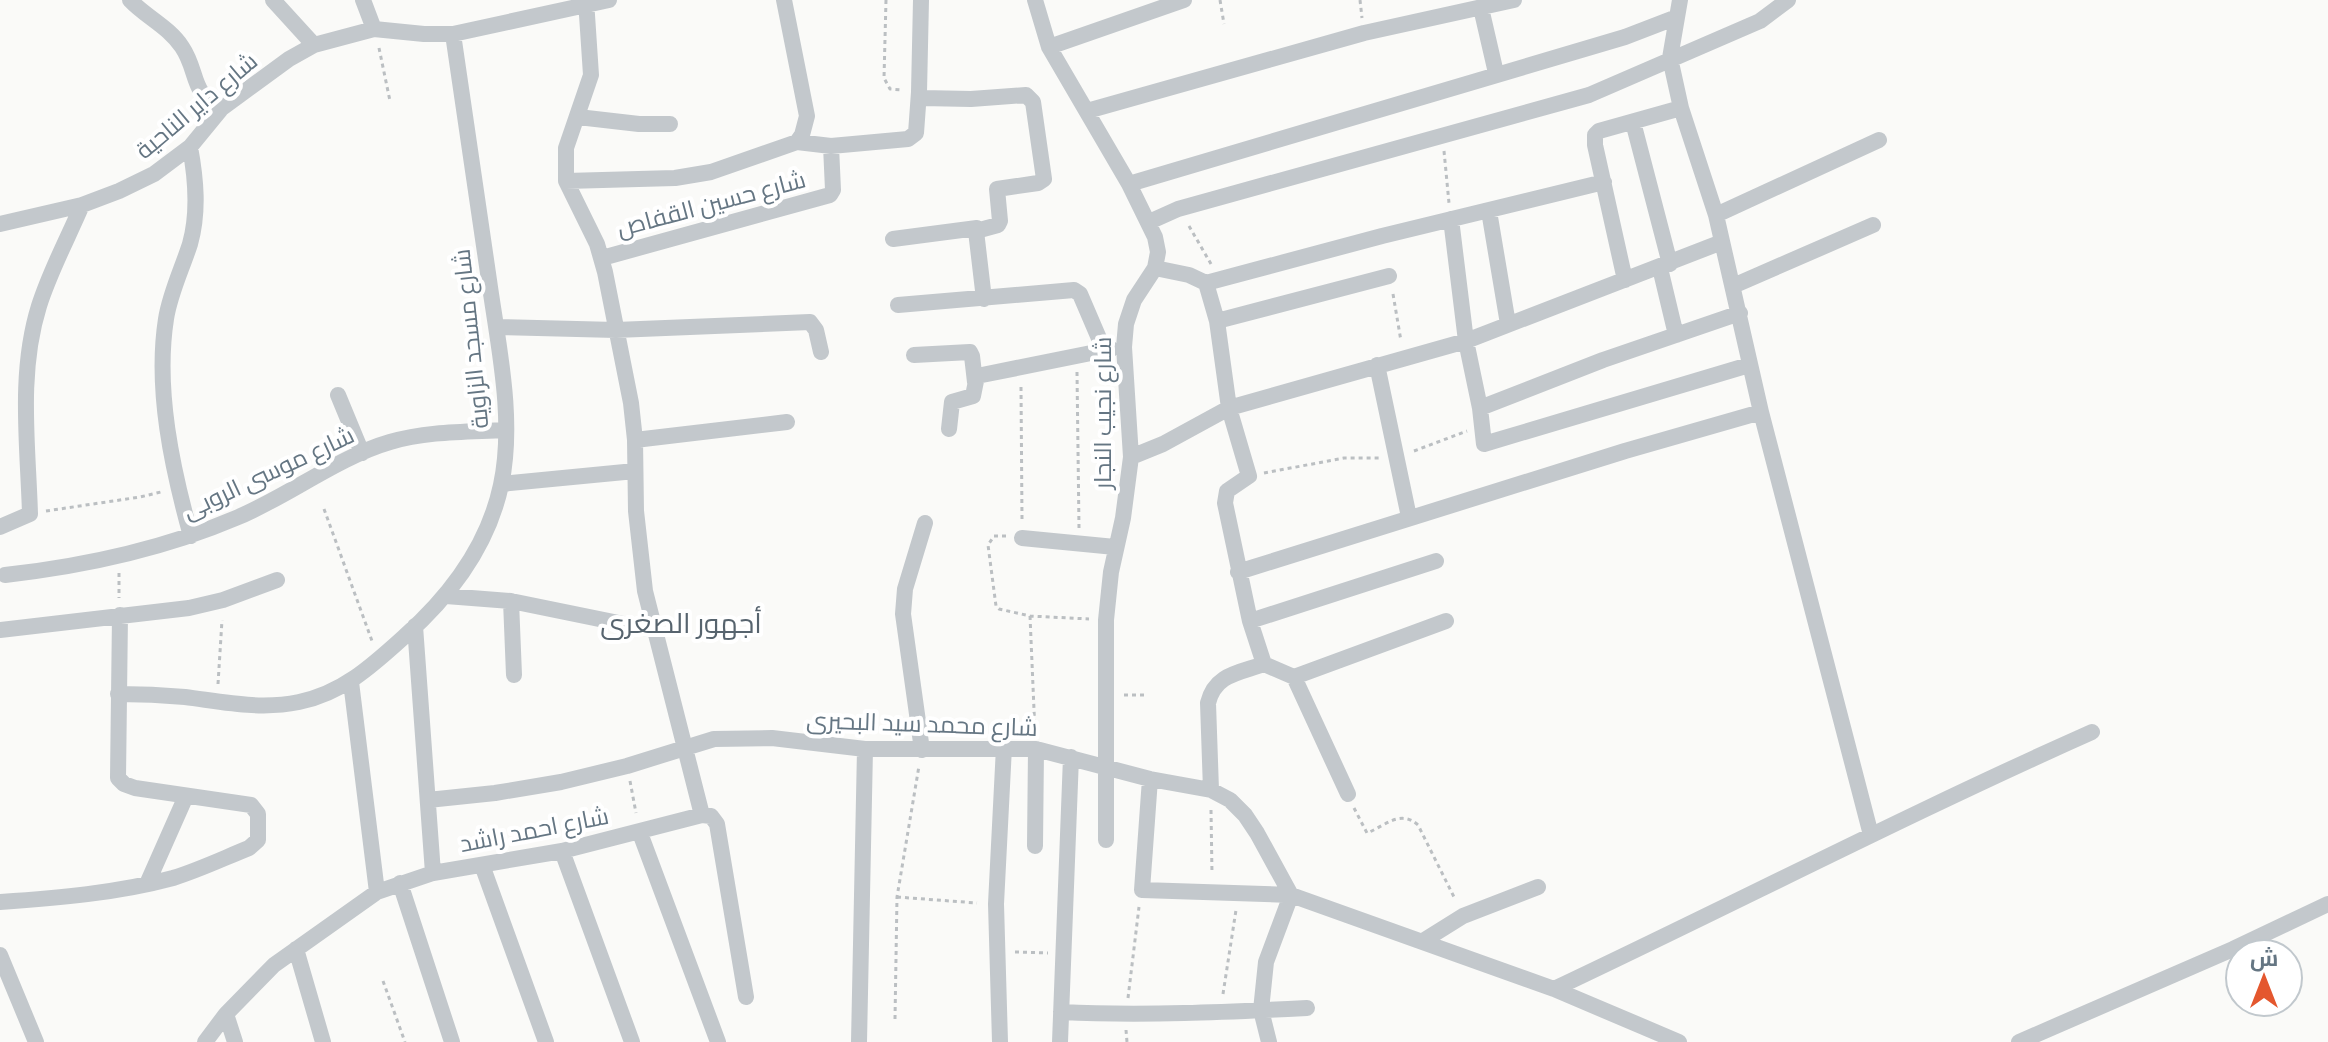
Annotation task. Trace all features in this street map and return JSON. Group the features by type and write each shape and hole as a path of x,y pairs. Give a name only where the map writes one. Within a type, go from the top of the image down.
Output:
{"street":[{"path":"130,0 171,33 191,63 200,93 210,103 222,108"},
{"path":"273,0 314,45"},
{"path":"363,0 374,29"},
{"name":"شارع داير الناحية","path":"0,224 82,205 154,174 190,147 222,108 289,59 314,45 374,29 453,34 586,2 609,0"},
{"path":"784,0 807,116 797,142"},
{"path":"566,181 693,176 797,142 831,146 913,137 917,128 921,0"},
{"path":"1049,47 1184,0"},
{"path":"1087,111 1364,33 1514,0"},
{"path":"1680,0 1670,58 1681,108 1716,215 1749,365 1871,835"},
{"path":"1149,222 1178,209 1589,95 1760,21 1788,0"},
{"path":"1040,1 1049,47 1149,222 1158,252 1155,268 1213,281 1604,182"},
{"path":"586,2 592,63 588,86 566,148 566,181 602,258 625,367 635,440 639,551 653,630 702,815 711,816 717,824 746,997"},
{"path":"1481,8 1496,73"},
{"path":"1129,184 1625,37 1677,17"},
{"name":"شارع مسجد الزاوية","path":"118,694 273,706 301,702 351,682 446,596 477,549 489,524 501,484 505,430 496,327 453,34"},
{"path":"893,239 994,226 1000,221 997,189 1038,183 1044,175 1030,98 1021,95 924,99 919,92"},
{"path":"1625,280 1595,135 1599,131 1681,108"},
{"path":"578,117 670,124"},
{"path":"1633,122 1665,266 1676,335"},
{"path":"1716,215 1879,140"},
{"name":"شارع حسين القفاص","path":"602,258 830,195 833,190 831,146"},
{"path":"190,147 196,210 191,241 166,316 164,337 165,402 177,487 191,536"},
{"path":"0,527 30,514 25,399 29,347 39,306 82,205"},
{"path":"1489,211 1508,324"},
{"path":"1451,219 1466,341 1480,408 1483,443 1494,443 1749,365"},
{"path":"1733,286 1873,225"},
{"path":"977,228 975,233 984,299"},
{"path":"1131,457 1163,444 1229,408 1466,341 1722,242"},
{"name":"شارع نجيب النجار","path":"1106,840 1106,620 1131,457 1124,347 1126,324 1134,300 1155,268"},
{"path":"1217,321 1389,276"},
{"path":"1213,281 1229,408 1249,476 1237,482 1225,496 1238,572 1264,664"},
{"path":"898,305 1074,290 1080,294 1104,350"},
{"path":"1480,408 1603,360 1740,313"},
{"path":"496,327 616,330 810,322 816,330 821,352"},
{"path":"975,382 981,375 1124,347"},
{"path":"914,355 970,352 975,382 973,396 952,402 949,429"},
{"path":"1377,365 1409,517"},
{"path":"338,395 362,453"},
{"path":"1238,572 1409,517 1761,412"},
{"path":"635,440 787,422"},
{"name":"شارع موسى الروبى","path":"5,575 62,569 119,558 191,536 276,500 362,453 413,436 505,430"},
{"path":"501,484 635,471"},
{"path":"922,750 903,614 905,589 925,523"},
{"path":"1022,538 1115,547"},
{"path":"1250,621 1436,561"},
{"path":"0,630 155,613 223,600 277,580"},
{"path":"446,596 511,601 653,630"},
{"path":"511,601 514,675"},
{"path":"0,902 147,884 176,877 249,848 258,840 258,814 251,805 135,788 118,778 120,615"},
{"path":"1294,677 1446,621"},
{"path":"415,626 433,873"},
{"path":"1211,790 1208,703 1211,691 1220,680 1264,664 1294,677 1348,794"},
{"path":"351,682 377,892"},
{"path":"1554,989 1989,778 2092,732"},
{"name":"شارع محمد سيد البحيرى","path":"428,800 561,782 627,766 714,739 772,738 865,749 1036,749 1150,779 1211,790 1230,800 1245,815 1291,895"},
{"path":"1000,1042 996,904 1004,747"},
{"path":"859,1042 865,749"},
{"path":"1035,846 1036,749"},
{"path":"1060,1042 1071,757"},
{"path":"1150,779 1142,890 1291,895 1554,989 1679,1042"},
{"path":"147,884 186,796"},
{"name":"شارع احمد راشد","path":"205,1042 226,1014 274,965 377,892 433,873 562,851 702,815"},
{"path":"640,833 718,1042"},
{"path":"562,851 632,1042"},
{"path":"482,865 546,1042"},
{"path":"400,883 452,1042"},
{"path":"1423,941 1463,916 1538,887"},
{"path":"1269,1042 1261,1010 1266,962 1291,895"},
{"path":"2019,1042 2328,904"},
{"path":"296,949 323,1042"},
{"path":"0,955 36,1042"},
{"path":"1061,1012 1126,1015 1307,1008"},
{"path":"226,1014 235,1042"}],"path":[{"path":"886,0 884,78 890,89 919,92"},
{"path":"1220,0 1224,24"},
{"path":"374,29 390,101"},
{"path":"1442,135 1451,219"},
{"path":"1178,209 1213,281"},
{"path":"1389,276 1404,357"},
{"path":"1077,356 1079,544"},
{"path":"1020,367 1022,538 997,535 990,539 988,545 996,606 1030,616 1106,620"},
{"path":"1249,476 1344,458 1396,457 1481,426"},
{"path":"30,514 140,497 177,487"},
{"path":"324,509 379,659"},
{"path":"119,558 120,615"},
{"path":"217,702 223,600"},
{"path":"1030,616 1036,749"},
{"path":"1105,696 1148,695"},
{"path":"895,1019 897,897 922,750"},
{"path":"627,766 640,833"},
{"path":"1211,790 1212,891"},
{"path":"1348,794 1365,832 1400,817 1411,819 1418,825 1463,916"},
{"path":"1126,1015 1142,890"},
{"path":"1219,1013 1239,893"},
{"path":"897,897 996,904"},
{"path":"996,951 1063,954"},
{"path":"383,981 405,1042"}],"district":[{"name":"أجهور الصغرى","path":"681,622"}]}
